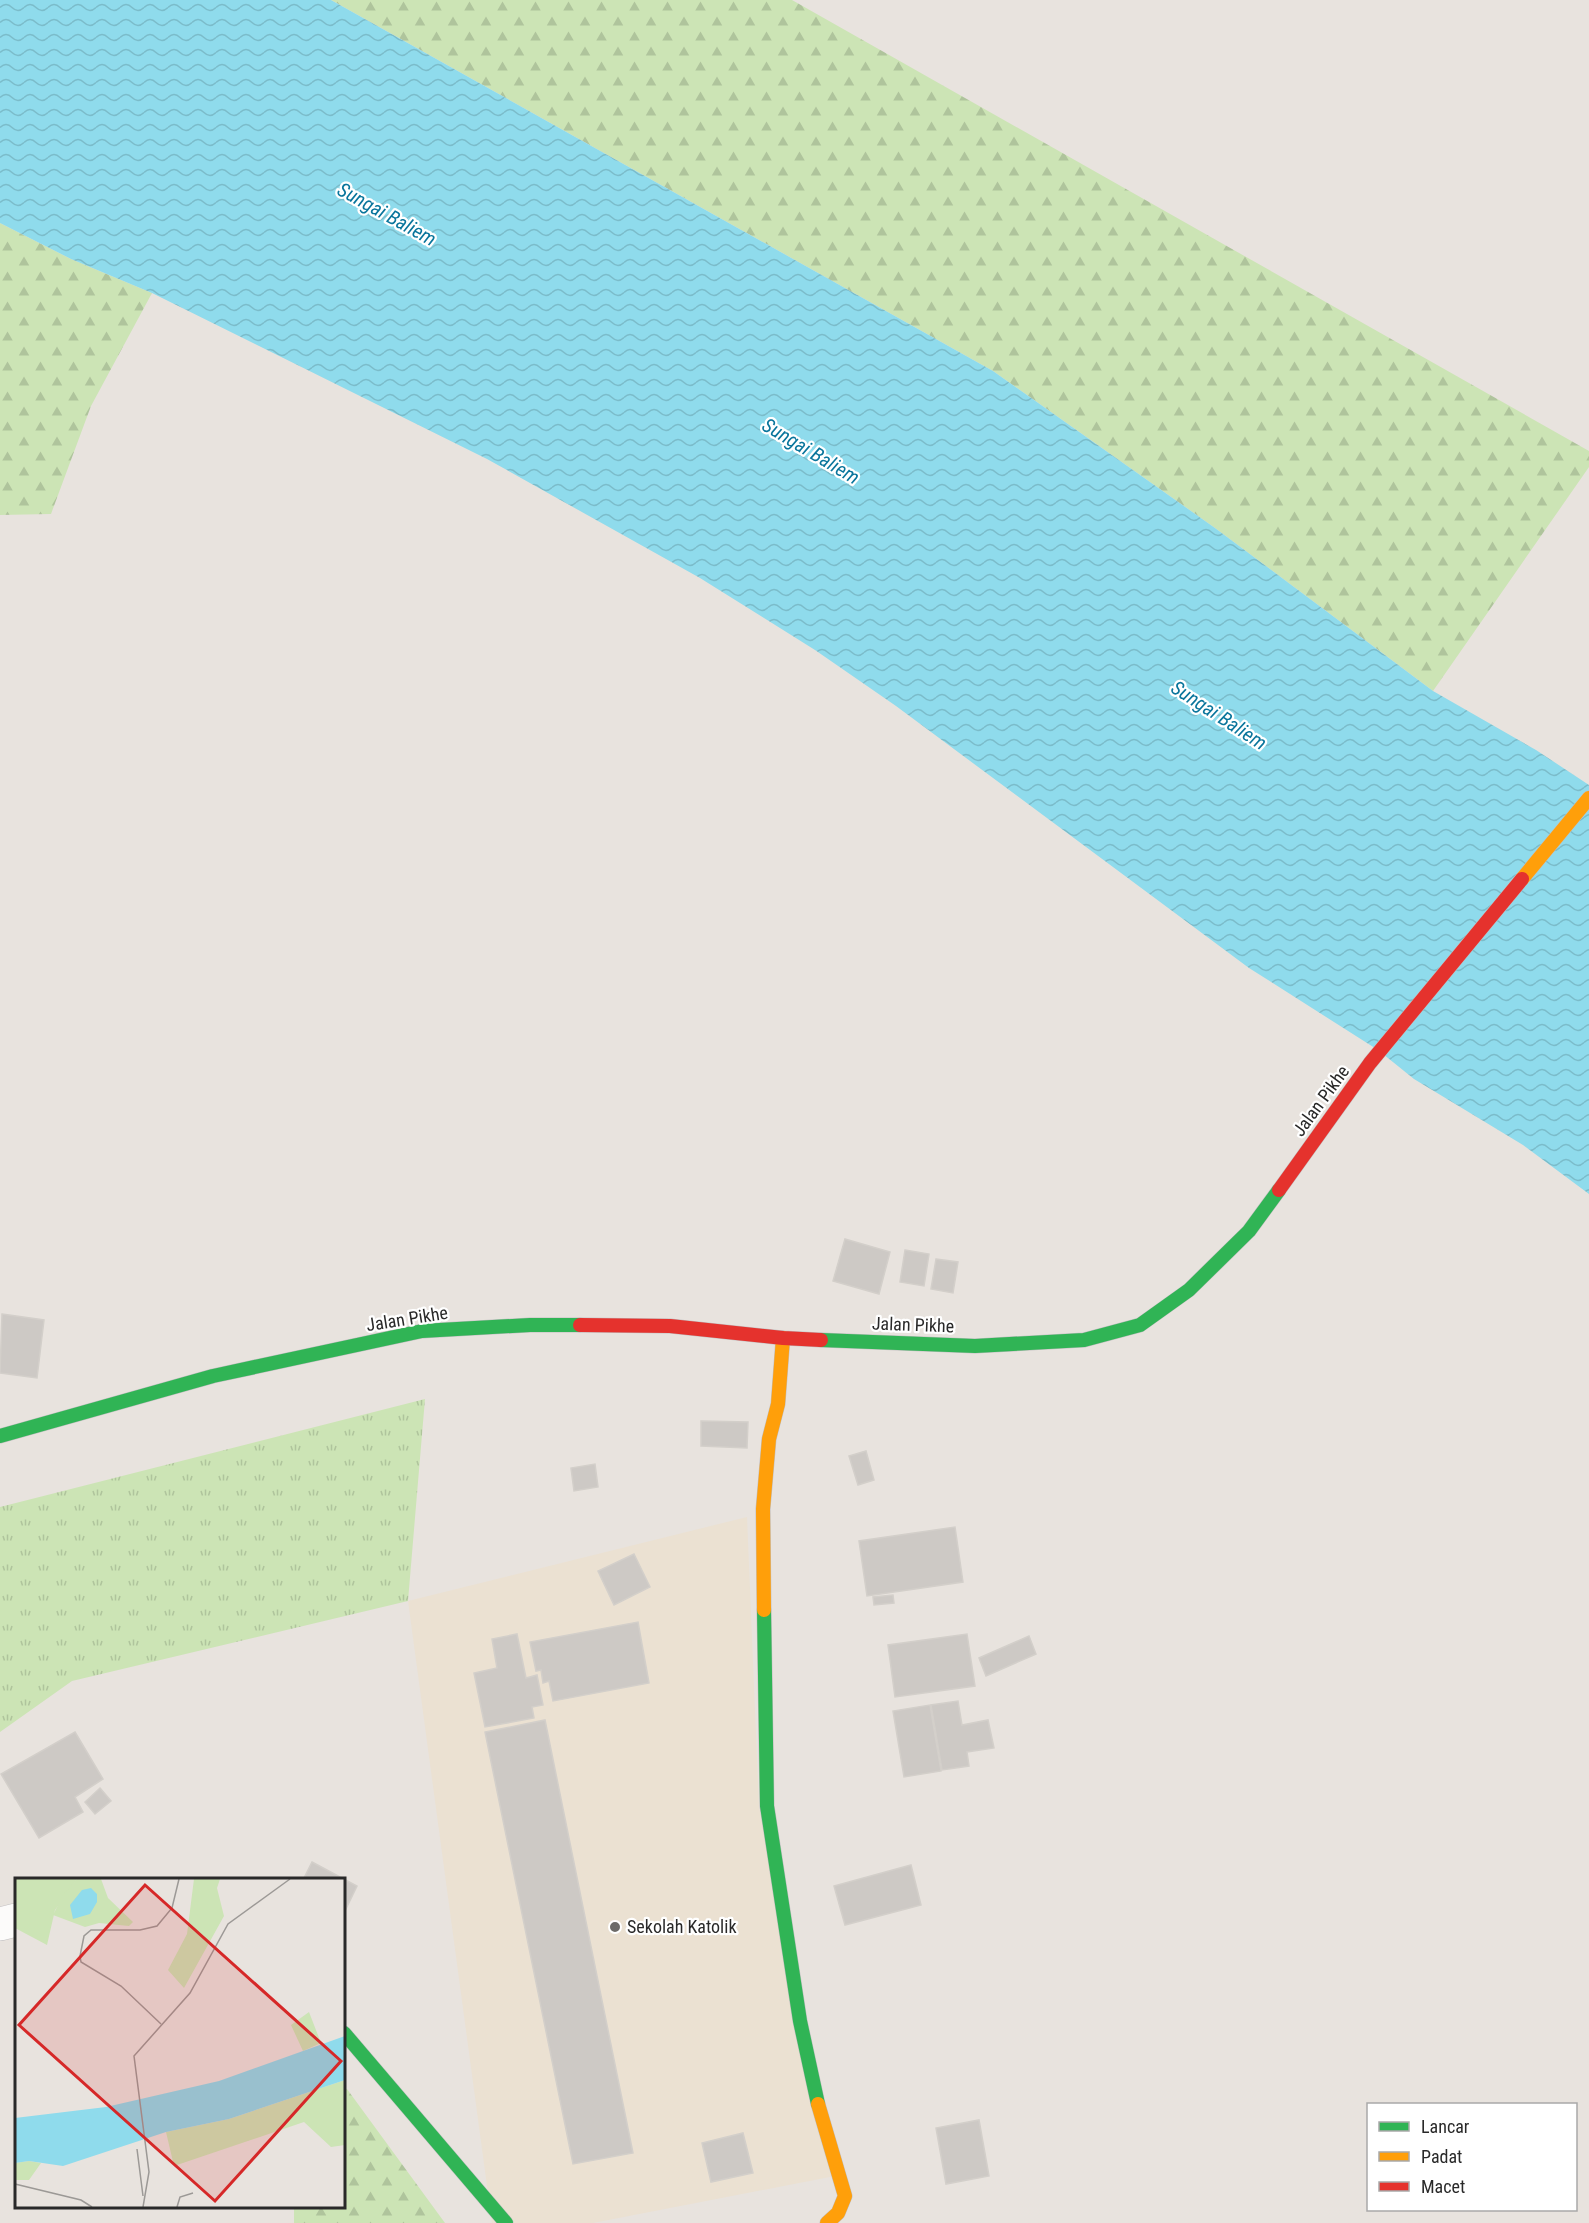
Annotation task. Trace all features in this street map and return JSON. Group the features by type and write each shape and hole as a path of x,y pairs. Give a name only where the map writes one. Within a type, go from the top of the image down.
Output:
{"main road":[{"name":"Jalan Pikhe","path":"0,1436 213,1376 422,1331 530,1325 670,1326 783,1338 975,1346 1084,1340 1140,1325 1189,1290 1249,1231 1370,1064 1589,798"},
{"path":"783,1338 778,1404 769,1439 763,1509 768,1806 800,2021 822,2121 845,2196 838,2213 827,2223"},
{"path":"345,2034 506,2223"}],"street":[{"path":"0,1924 15,1920"}],"shaded area":[{"name":"Sekolah Katolik","path":"747,1517 759,1807 835,2176 593,2223 492,2223 408,1601"}],"green space":[{"path":"331,0 792,0 1589,451 1589,467 1433,691 1215,528 993,371"},
{"path":"0,223 71,259 152,293 91,406 51,514 0,515"},
{"path":"425,1399 408,1601 72,1681 0,1732 0,1507"},
{"path":"345,2089 347,2089 445,2223 294,2223 294,2208 345,2208"}],"water":[{"name":"Sungai Baliem","path":"0,0 331,0 993,371 1215,528 1433,691 1536,750 1589,785 1589,1194 1523,1145 1414,1079 1378,1050 1249,968 896,706 815,650 700,578 487,459 152,293 71,259 0,223"}],"building":[{"path":"845,1239 890,1252 879,1294 833,1281"},
{"path":"905,1250 929,1254 924,1286 900,1282"},
{"path":"936,1259 958,1262 953,1293 931,1289"},
{"path":"2,1314 44,1320 37,1378 0,1373"},
{"path":"701,1421 748,1422 747,1448 701,1446"},
{"path":"866,1451 874,1480 858,1485 849,1456"},
{"path":"595,1464 598,1487 574,1491 571,1468"},
{"path":"955,1527 963,1582 867,1596 859,1541"},
{"path":"634,1554 650,1587 614,1605 598,1571"},
{"path":"893,1595 894,1603 874,1605 873,1597"},
{"path":"638,1622 649,1683 553,1701 549,1681 543,1683 541,1670 536,1671 530,1642"},
{"path":"517,1634 526,1678 537,1675 543,1705 532,1707 534,1718 485,1727 474,1673 497,1668 492,1639"},
{"path":"967,1634 975,1686 895,1697 888,1645"},
{"path":"1029,1636 1036,1654 986,1676 979,1658"},
{"path":"958,1701 962,1725 988,1720 994,1748 967,1752 969,1766 942,1770 931,1705"},
{"path":"930,1705 941,1771 904,1777 893,1711"},
{"path":"545,1720 633,2153 573,2164 485,1732"},
{"path":"75,1732 103,1779 75,1797 83,1812 39,1838 1,1774"},
{"path":"100,1788 111,1801 95,1814 85,1802"},
{"path":"312,1862 342,1878 304,1878"},
{"path":"911,1865 921,1905 845,1925 834,1886"},
{"path":"345,1880 357,1886 345,1911"},
{"path":"979,2120 989,2176 946,2184 936,2128"},
{"path":"743,2133 753,2173 711,2182 702,2143"}],"traffic: fast":[{"path":"821,1340 975,1346 1084,1340 1140,1325 1189,1290 1249,1231 1279,1190"},
{"path":"0,1436 213,1376 422,1331 530,1325 580,1325"},
{"path":"764,1610 767,1806 800,2021 818,2104"},
{"path":"345,2034 506,2223"}],"traffic: slow":[{"path":"1522,879 1589,798"},
{"path":"764,1610 763,1509 769,1439 778,1404 783,1338"},
{"path":"818,2104 845,2196 838,2213 827,2223"}],"traffic: jam":[{"path":"1279,1190 1370,1063 1522,879"},
{"path":"580,1325 670,1326 821,1340"}],"place":[{"name":"Sekolah Katolik","path":"615,1927"}]}
